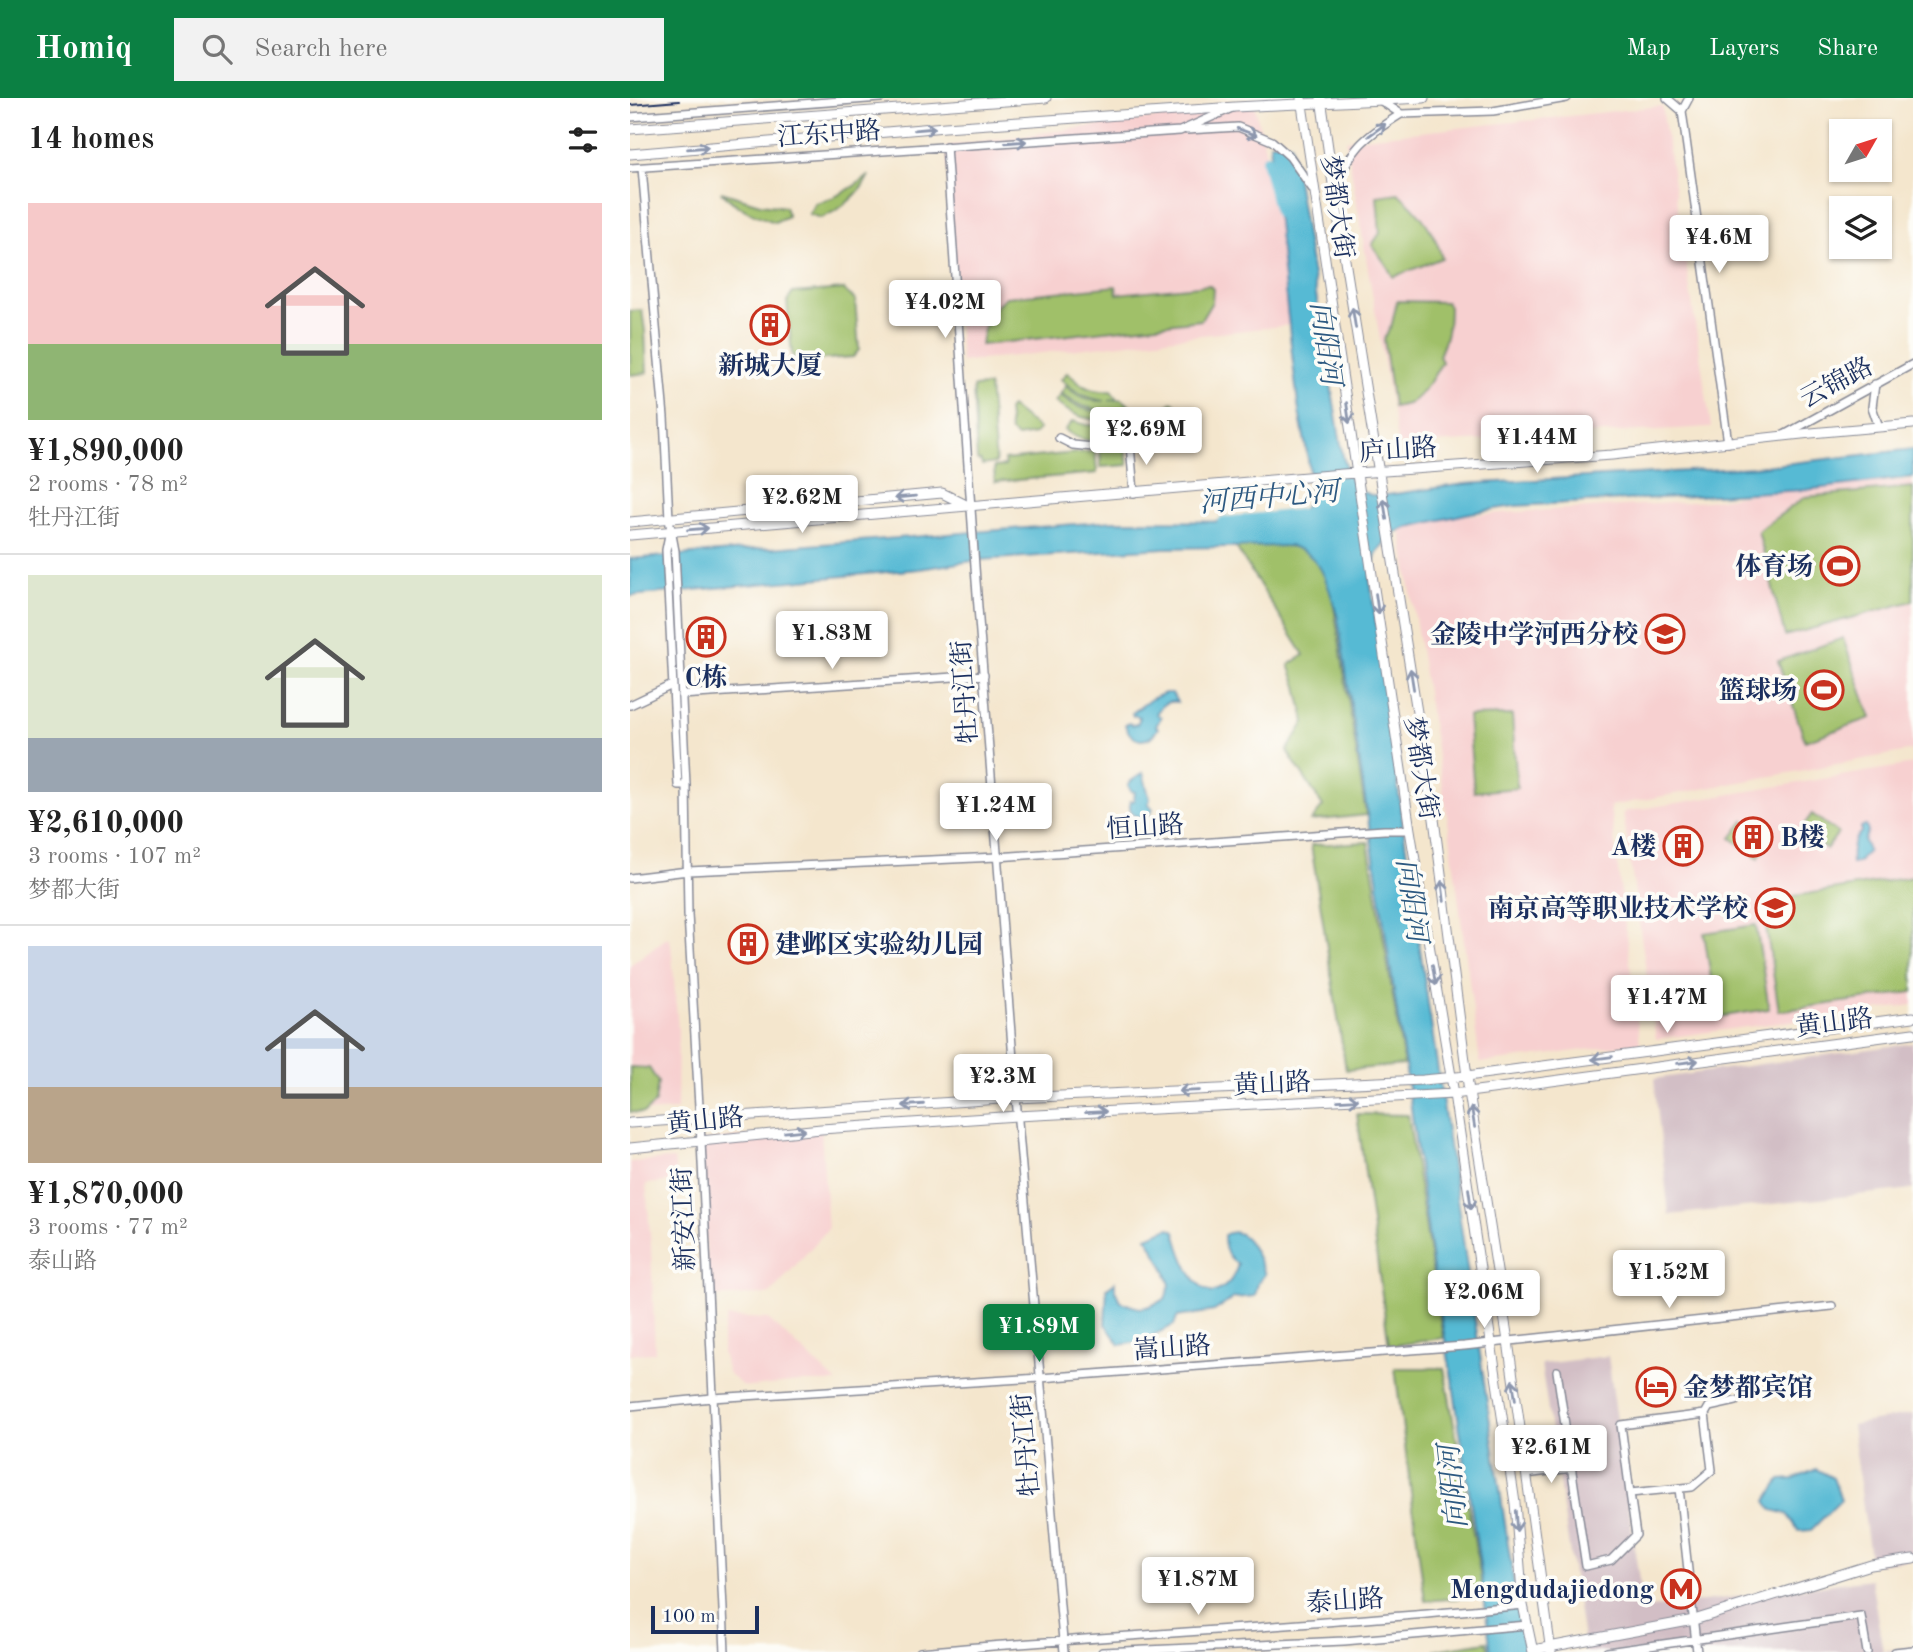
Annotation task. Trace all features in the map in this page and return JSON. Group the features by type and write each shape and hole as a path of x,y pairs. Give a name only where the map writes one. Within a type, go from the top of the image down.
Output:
{"main road":[{"name":"江东中路","path":"630,129 1046,98"},
{"name":"江东中路","path":"630,154 944,127 1301,101 1424,98"},
{"name":"梦都大街","path":"1321,100 1434,819 1469,1092 1508,1342 1551,1649"},
{"name":"梦都大街","path":"1301,101 1410,830 1454,1094 1515,1503 1523,1605 1533,1651"},
{"name":"庐山路","path":"630,535 1342,474 1358,478 1380,477 1913,424"},
{"name":"庐山路","path":"630,522 942,493 971,507"},
{"name":"黄山路","path":"630,1123 1016,1098 1423,1080 1913,1017"},
{"name":"黄山路","path":"630,1148 821,1129 1017,1116 1454,1094 1913,1033"},
{"path":"1533,1651 1694,1620 1871,1565 1913,1559"}],"street":[{"name":"江东中路","path":"630,117 881,98"},
{"path":"1334,191 1343,168 1356,148 1375,130 1401,114 1493,111 1567,98"},
{"path":"1667,98 1682,111"},
{"path":"1689,98 1682,111 1728,443"},
{"path":"1379,100 1401,114"},
{"name":"江东中路","path":"630,168 1180,131 1235,107"},
{"path":"1180,131 1238,127 1272,141 1290,157 1315,191"},
{"name":"牡丹江街","path":"946,146 1017,1116 1064,1652"},
{"name":"新安江街","path":"642,168 664,417 668,519 675,551 672,602 673,685 678,785 686,785"},
{"name":"云锦路","path":"1780,437 1913,365"},
{"path":"1875,384 1872,407 1879,427"},
{"path":"1059,438 1073,445 1093,447 1140,443 1147,436 1147,419"},
{"path":"1130,444 1134,493"},
{"name":"新安江街","path":"670,531 666,550 681,695 686,785 688,915 725,1652"},
{"path":"681,695 984,675"},
{"path":"630,705 673,685"},
{"name":"恒山路","path":"630,878 688,872 997,857 1410,830"},
{"name":"嵩山路","path":"630,1406 712,1398 1040,1378 1450,1348 1832,1307"},
{"path":"1557,1371 1586,1566 1611,1560 1636,1535 1621,1424 1705,1414"},
{"path":"1630,1493 1692,1487 1712,1470 1705,1414 1709,1407 1736,1401"},
{"path":"1526,1474 1572,1468"},
{"path":"1679,1488 1697,1652"},
{"name":"泰山路","path":"919,1652 1063,1639 1344,1622 1523,1605"},
{"path":"1607,1652 1861,1616 1867,1652"},
{"name":"泰山路","path":"1102,1652 1344,1641 1528,1625"},
{"path":"1894,1652 1913,1650"}],"shaded area":[{"path":"1662,106 1711,427 1398,445 1346,140"},
{"path":"1235,107 1255,107 1288,245 1300,324 961,362 946,146"},
{"name":"金陵中学河西分校","path":"1913,480 1913,750 1610,806 1640,1043 1480,1063 1449,828 1399,519 1707,501 1769,491"},
{"name":"南京高等职业技术学校","path":"1913,764 1913,1005 1656,1039 1623,812"},
{"path":"668,937 671,943 678,1029 677,1110 630,1113 630,965"},
{"path":"1913,1043 1913,1189 1669,1215 1654,1079"},
{"path":"821,1129 828,1229 770,1294 708,1297 701,1141"},
{"path":"674,1159 677,1181 646,1184 655,1353 630,1354 630,1162"},
{"path":"727,1317 768,1319 837,1382 743,1386 729,1375 722,1354 722,1336"},
{"path":"1608,1356 1643,1609 1871,1579 1883,1651 1913,1647 1913,1652 1585,1652 1541,1364"},
{"path":"1913,1414 1913,1559 1871,1565 1852,1425"}],"green space":[{"path":"869,175 855,195 835,211 821,218 809,214 815,203 844,192"},
{"path":"721,192 760,204 785,207 788,216 775,222 740,207"},
{"path":"1398,193 1426,222 1442,258 1393,277 1372,245 1380,233 1377,196"},
{"path":"1209,285 1213,289 1212,302 1201,320 981,345 988,318 1006,297 1116,286 1117,294"},
{"path":"844,289 855,299 859,350 853,357 800,361 792,355 787,301 793,293"},
{"path":"1397,301 1446,302 1449,313 1446,338 1439,356 1442,362 1436,373 1415,399 1408,404 1393,407 1384,339 1392,324"},
{"path":"642,310 647,373 630,375 630,311"},
{"path":"1068,372 1087,388 1111,391 1117,399 1109,401 1122,399 1130,406 1119,409 1126,409 1134,416 1092,420 1064,409 1055,402 1060,395 1082,408 1108,411 1084,406 1063,395 1061,393 1066,386 1084,398 1105,401 1071,388 1061,379"},
{"path":"989,386 996,463 982,465 981,461 977,460 973,387"},
{"path":"1173,402 1196,422 1175,440 1148,447 1148,418"},
{"path":"1011,407 1039,429 1035,434 1017,437 1010,431 1008,410"},
{"path":"1144,420 1143,435 1120,439 1117,425"},
{"path":"1073,421 1086,425 1109,426 1110,440 1092,441 1076,437 1065,430"},
{"path":"1125,447 1128,465 1101,467 1100,450"},
{"path":"1095,451 1097,473 995,482 994,467 1005,466 1004,460"},
{"name":"体育场","path":"1913,487 1913,601 1785,636 1758,531 1805,497"},
{"path":"1306,534 1325,548 1366,815 1311,821 1323,806 1287,751 1305,722 1289,665 1304,655 1236,547"},
{"name":"篮球场","path":"1843,638 1871,718 1805,741 1778,661"},
{"path":"1512,715 1517,788 1474,792 1468,716"},
{"path":"1812,814 1838,833 1826,849 1800,830"},
{"path":"1744,821 1771,841 1758,858 1731,838"},
{"path":"1678,827 1705,847 1691,865 1665,845"},
{"path":"1368,842 1404,1065 1346,1070 1311,845"},
{"path":"1913,877 1913,992 1779,1011 1762,901"},
{"path":"1756,925 1769,1009 1717,1017 1704,933"},
{"path":"630,1067 649,1068 658,1082 655,1103 644,1113 630,1112"},
{"path":"1357,1114 1408,1115 1443,1338 1389,1346"},
{"path":"1395,1368 1444,1368 1484,1596 1425,1601"},
{"path":"1487,1642 1489,1652 1435,1650"}],"water":[{"path":"1270,143 1291,143 1343,457 1351,480 1358,490 1371,495 1387,495 1465,484 1756,467 1913,449 1913,477 1805,490 1514,506 1409,527 1391,534 1376,554 1370,579 1416,922 1524,1652 1491,1652 1338,618 1323,573 1317,564 1310,556 1288,546 1164,548 979,560 919,569 630,596 630,559 1114,521 1276,522 1300,512 1308,499 1310,477 1294,371"},
{"path":"1172,693 1177,702 1164,704 1160,708 1156,714 1161,717 1156,726 1158,728 1150,738 1136,739 1125,725 1137,724 1139,717 1133,716 1132,713 1151,699"},
{"path":"1143,773 1150,800 1148,803 1153,809 1150,814 1142,817 1134,815 1130,809 1130,801 1134,801 1135,792 1131,791 1128,785"},
{"path":"1866,826 1868,831 1864,841 1868,851 1860,861 1852,864 1853,843 1861,832 1861,827"},
{"path":"1169,1228 1175,1231 1192,1276 1202,1288 1212,1293 1229,1282 1238,1264 1231,1259 1225,1244 1224,1235 1232,1232 1245,1238 1250,1244 1265,1274 1258,1283 1255,1296 1234,1298 1214,1311 1177,1317 1174,1325 1139,1342 1120,1345 1105,1324 1107,1288 1115,1282 1120,1301 1138,1308 1165,1299 1170,1285 1147,1237"},
{"path":"1816,1469 1833,1478 1841,1500 1811,1530 1799,1531 1787,1514 1772,1510 1766,1501 1780,1480 1794,1479"}],"waterway":[{"name":"向阳河","path":"1267,160 1280,212"},
{"name":"河西中心河","path":"1223,523 1309,514"}],"tram line":[{"path":"630,105 679,101"}],"place":[{"name":"新城大厦","path":"770,325"},
{"name":"体育场","path":"1840,566"},
{"name":"金陵中学河西分校","path":"1665,634"},
{"name":"C栋","path":"706,637"},
{"name":"篮球场","path":"1824,690"},
{"name":"B楼","path":"1753,837"},
{"name":"A楼","path":"1683,846"},
{"name":"南京高等职业技术学校","path":"1775,908"},
{"name":"建邺区实验幼儿园","path":"748,944"},
{"name":"金梦都宾馆","path":"1656,1387"},
{"name":"Mengdudajiedong","path":"1681,1589"}]}
